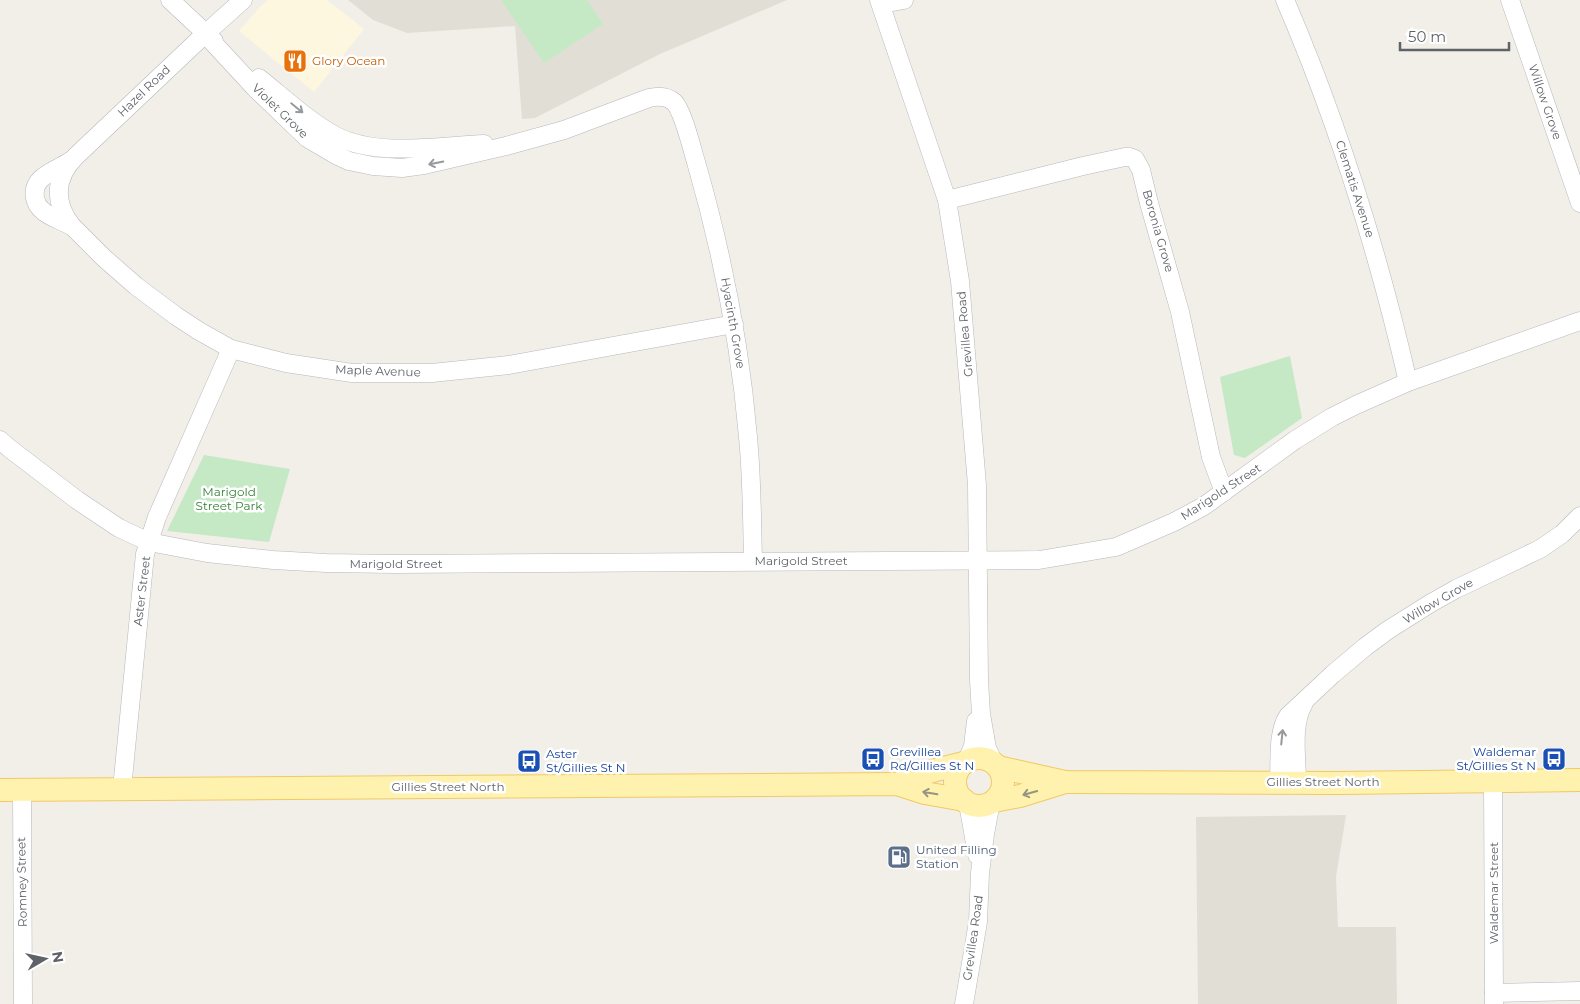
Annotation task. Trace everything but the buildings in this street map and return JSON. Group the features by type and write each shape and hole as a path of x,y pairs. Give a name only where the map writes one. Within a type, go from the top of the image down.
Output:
{"main road":[{"name":"Gillies Street North","path":"897,784 974,758 988,759 996,765 1065,782 1493,782 1580,780"},
{"path":"965,762 958,770 955,782 958,794 966,802"},
{"path":"993,801 1000,794 1003,786 1002,774 996,765"},
{"name":"Gillies Street North","path":"11,790 897,784 925,793 982,806 993,801 1020,796 1065,782"}],"street":[{"name":"Violet Grove","path":"170,0 205,34 319,125 337,136 372,147 517,143 572,127 646,99 654,97 666,98"},
{"name":"Hazel Road","path":"59,191 63,173 73,159 243,0"},
{"path":"880,2 904,0"},
{"name":"Clematis Avenue","path":"1285,0 1316,76 1353,178 1382,276 1408,382"},
{"name":"Willow Grove","path":"1510,0 1580,203"},
{"name":"Grevillea Road","path":"880,2 948,200 960,281 977,485 979,680 984,731 989,753 996,765"},
{"name":"Hyacinth Grove","path":"666,98 672,101 678,109 695,160 718,248 734,324 748,438 753,561"},
{"name":"Boronia Grove","path":"948,200 1125,156 1130,156 1137,161 1142,170 1149,202 1173,282 1211,457 1224,492"},
{"path":"73,159 41,178 34,194 41,210 74,228"},
{"name":"Maple Avenue","path":"59,191 62,210 74,228 104,258 154,301 198,331 231,349 256,357 286,363 352,373 432,373 509,365 734,324"},
{"name":"Marigold Street","path":"0,440 77,500 119,528 149,542 207,553 326,563 1039,560 1116,547 1174,522 1204,506 1289,444 1332,417 1408,382 1580,321"},
{"name":"Aster Street","path":"122,789 143,568 149,542 231,349"},
{"name":"Willow Grove","path":"1288,782 1283,726 1288,716 1305,700 1348,661 1388,630 1448,594 1540,549 1562,534 1580,516"},
{"name":"Grevillea Road","path":"965,762 974,746 979,680"},
{"name":"Waldemar Street","path":"1493,782 1494,998"},
{"name":"Romney Street","path":"11,790 23,1004"},
{"name":"Grevillea Road","path":"964,1004 978,922 980,873 985,834 993,801"},
{"name":"Grevillea Road","path":"966,802 980,873"},
{"path":"1494,998 1580,991"}],"shaded area":[{"path":"268,0 327,0 364,29 314,92 239,31"},
{"path":"348,0 787,0 660,54 535,118 522,119 515,26 407,33 373,20"},
{"path":"1346,815 1336,877 1338,927 1396,927 1397,1004 1198,1004 1196,817"}],"green space":[{"path":"501,0 587,0 603,24 544,63"},
{"path":"1290,356 1302,418 1245,458 1234,455 1220,377"},
{"name":"Marigold Street Park","path":"204,455 290,469 269,542 167,531"}],"place":[{"name":"Glory Ocean","path":"295,61"},
{"name":"Grevillea Rd/Gillies St N","path":"873,759"},
{"name":"Waldemar St/Gillies St N","path":"1554,759"},
{"name":"Aster St/Gillies St N","path":"529,761"},
{"name":"United Filling Station","path":"899,857"}]}
